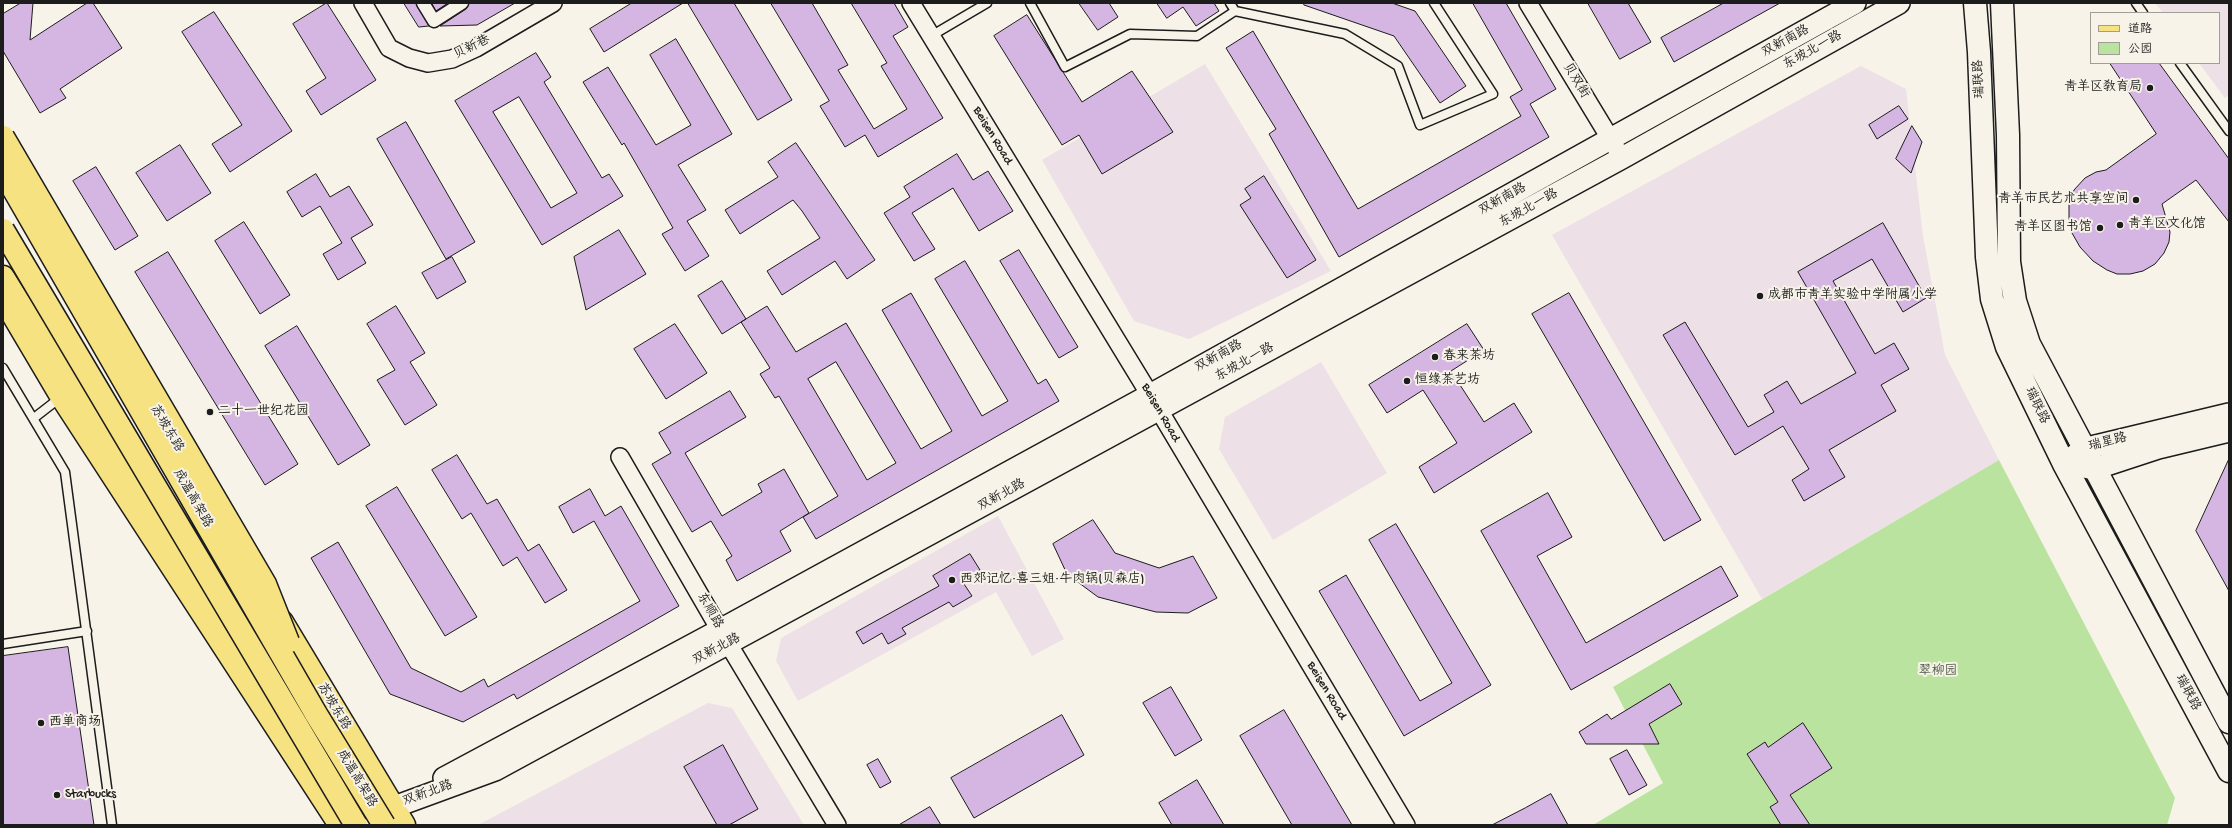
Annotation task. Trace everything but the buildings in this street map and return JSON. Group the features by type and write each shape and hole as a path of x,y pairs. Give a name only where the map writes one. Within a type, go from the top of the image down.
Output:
{"main road":[{"name":"瑞联路","path":"1975,3 1979,52 1987,257 1992,299 2008,347 2064,464 2229,771"},
{"name":"瑞联路","path":"2002,3 2008,135 2009,262 2015,301 2029,344 2083,450 2229,722"},
{"path":"3,137 265,584 316,714"},
{"name":"苏坡东路","path":"3,153 394,819"},
{"name":"成温高架路","path":"3,171 316,714 394,819"},
{"name":"成温高架路","path":"3,230 356,825"},
{"path":"3,277 176,553 267,674"},
{"path":"3,298 62,396 340,825"},
{"path":"352,825 394,819"}],"street":[{"name":"贝新巷","path":"363,3 389,48 408,58 428,63 452,59 464,54 553,3"},
{"path":"423,3 434,20 462,3"},
{"name":"Beisen Road","path":"911,3 1154,403 1406,825"},
{"name":"贝双街","path":"1528,3 1622,158"},
{"name":"双新南路","path":"1154,403 1611,140 1855,3"},
{"name":"东坡北一路","path":"1154,403 1622,158 1899,3"},
{"name":"双新北路","path":"394,819 484,755 724,638 1154,403"},
{"name":"瑞星路","path":"2064,464 2083,450 2229,414"},
{"name":"瑞星路","path":"2064,464 2094,468 2158,448 2229,431"},
{"name":"东顺路","path":"620,457 724,638 837,825"}],"lane":[{"path":"931,36 987,3"},
{"path":"1030,3 1065,67 1130,34 1197,36 1235,11 1345,34 1398,66 1420,125 1493,94 1434,3"},
{"path":"1230,3 1235,11"},
{"path":"2136,3 2142,12"},
{"path":"2181,64 2229,131"},
{"path":"3,368 65,472 112,825"},
{"path":"34,418 62,396"},
{"path":"3,644 87,631"}],"shaded area":[{"path":"2155,3 2229,3 2229,95 2225,98 2200,64 2220,64 2220,12 2162,12"},
{"path":"1205,64 1331,271 1189,339 1134,321 1042,160"},
{"name":"成都市青羊实验中学附属小学","path":"1861,66 1906,89 1923,236 1945,355 1999,460 1762,599 1552,235"},
{"path":"1321,362 1387,473 1273,540 1219,449 1225,417"},
{"path":"998,516 1064,639 1032,656 996,592 798,701 776,661 781,638"},
{"path":"708,703 732,708 804,825 478,825"}],"green space":[{"name":"翠柳园","path":"1999,460 2175,798 2167,825 1593,825 1663,783 1613,687"}],"place":[{"name":"青羊区教育局","path":"2150,88"},
{"name":"青羊市民艺术共享空间","path":"2136,200"},
{"name":"青羊区文化馆","path":"2120,225"},
{"name":"青羊区图书馆","path":"2100,228"},
{"name":"成都市青羊实验中学附属小学","path":"1760,296"},
{"name":"春来茶坊","path":"1435,357"},
{"name":"恒缘茶艺坊","path":"1407,381"},
{"name":"二十一世纪花园","path":"210,412"},
{"name":"西郊记忆·喜三姐·牛肉锅(贝森店)","path":"952,580"},
{"name":"西单商场","path":"41,723"},
{"name":"Starbucks","path":"57,795"}]}
